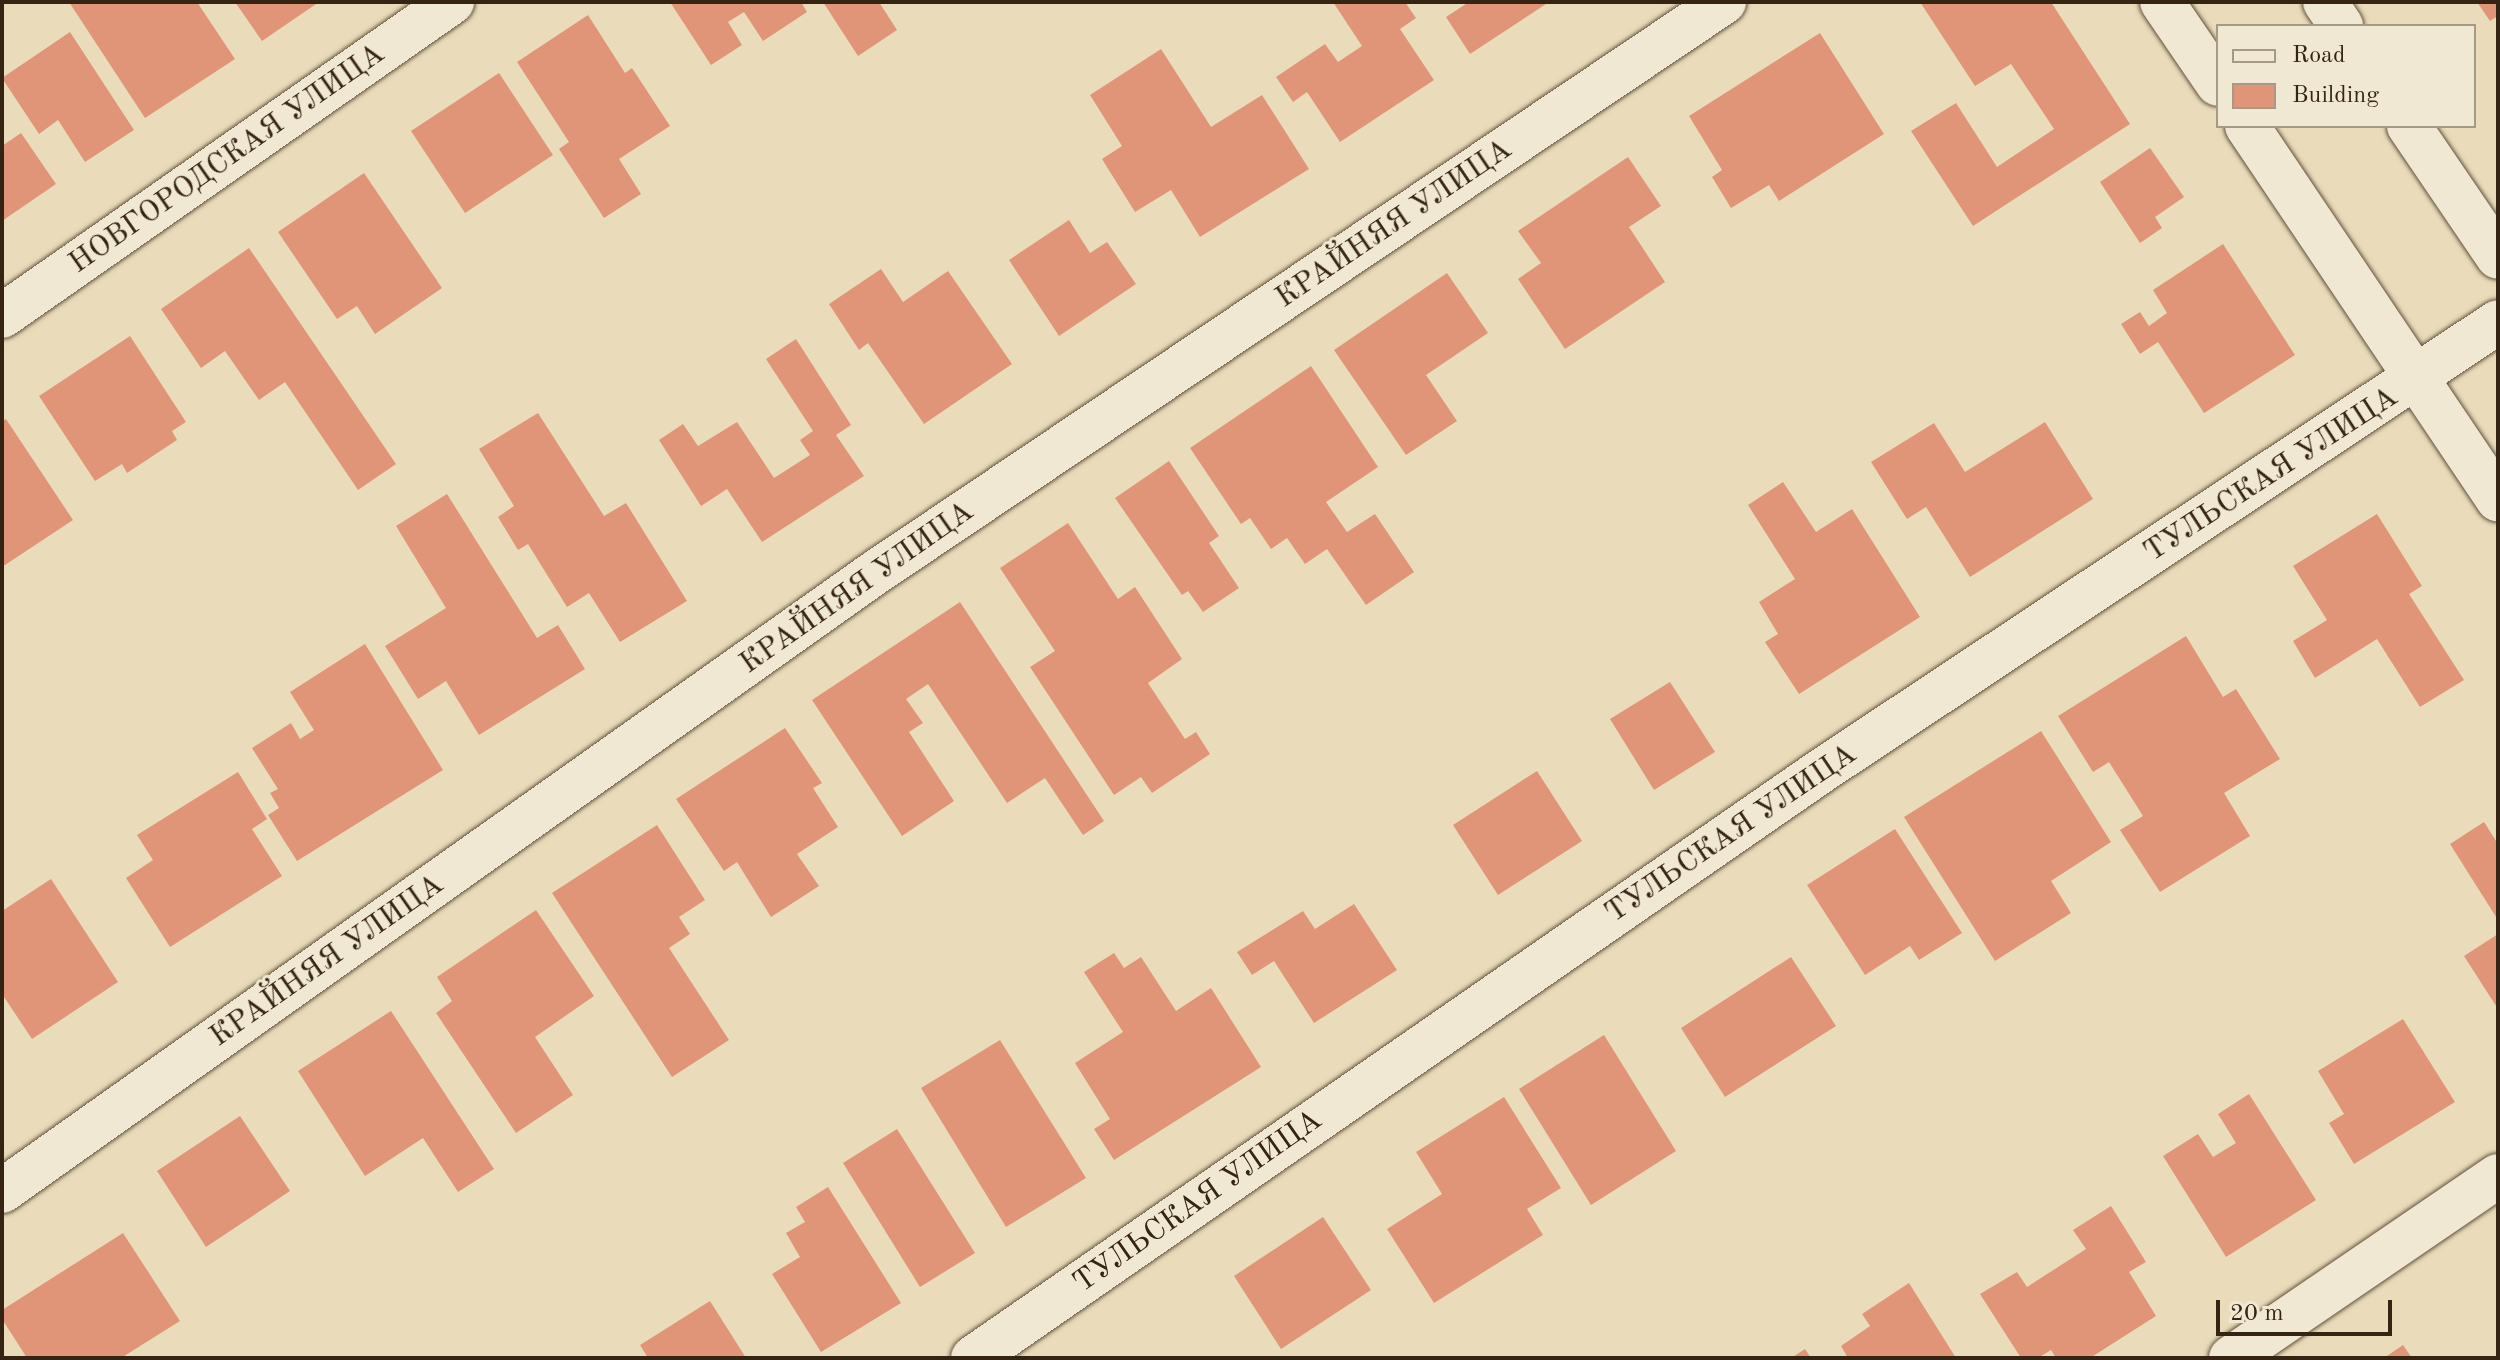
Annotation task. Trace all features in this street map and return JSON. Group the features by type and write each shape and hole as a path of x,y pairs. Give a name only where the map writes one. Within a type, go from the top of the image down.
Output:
{"street":[{"name":"НОВГОРОДСКАЯ УЛИЦА","path":"2,316 452,2"},
{"name":"КРАЙНЯЯ УЛИЦА","path":"2,1191 876,572 1724,2"},
{"path":"2162,2 2216,81"},
{"path":"2325,2 2340,24"},
{"path":"2248,128 2498,499"},
{"path":"2410,128 2498,257"},
{"name":"ТУЛЬСКАЯ УЛИЦА","path":"973,1358 1821,771 2418,378 2498,322"},
{"path":"2231,1358 2498,1176"}],"building":[{"path":"69,2 197,2 235,59 145,118"},
{"path":"235,2 319,2 262,41"},
{"path":"670,2 801,2 807,12 763,41 744,12 728,22 742,45 711,65"},
{"path":"823,2 879,2 897,30 858,56"},
{"path":"1333,2 1405,2 1416,18 1400,29 1434,80 1340,142 1307,92 1293,102 1276,77 1325,44 1338,62 1362,46"},
{"path":"1469,2 1549,2 1470,54 1446,17"},
{"path":"1920,2 2051,2 2130,124 1973,226 1911,131 1956,103 1997,167 2054,129 2011,64 1975,86"},
{"path":"2477,2 2498,2 2498,16 2490,21"},
{"path":"588,15 625,73 632,68 670,126 619,159 641,194 604,218 559,149 569,142 517,62"},
{"path":"70,32 134,130 85,162 58,120 39,134 2,78"},
{"path":"1820,33 1884,134 1779,201 1769,185 1731,208 1712,177 1722,170 1689,116"},
{"path":"1161,49 1211,127 1262,95 1309,169 1200,237 1171,190 1135,212 1102,159 1122,146 1090,95"},
{"path":"499,73 553,155 465,213 411,131"},
{"path":"21,133 56,184 2,221 2,146"},
{"path":"2150,148 2184,197 2155,217 2162,228 2140,243 2100,182"},
{"path":"1628,157 1661,206 1629,227 1665,282 1565,349 1518,279 1541,263 1518,231"},
{"path":"364,173 442,288 375,334 357,306 337,319 278,232"},
{"path":"1069,220 1090,253 1107,242 1136,284 1059,336 1009,260"},
{"path":"2223,244 2295,355 2204,413 2158,342 2140,354 2121,324 2140,312 2149,326 2167,313 2153,290"},
{"path":"249,248 396,464 358,490 285,382 259,400 225,351 201,368 161,309"},
{"path":"881,269 903,302 948,271 1012,364 924,424 868,343 859,350 829,304"},
{"path":"1447,273 1488,333 1426,375 1457,421 1406,455 1334,350"},
{"path":"130,336 186,422 172,431 177,440 127,473 122,464 95,481 39,396"},
{"path":"796,339 851,425 836,435 864,476 762,542 727,489 701,506 659,440 683,424 698,446 737,422 774,478 810,455 800,440 813,431 766,359"},
{"path":"1311,366 1378,467 1326,502 1347,532 1375,514 1414,572 1366,605 1327,549 1305,564 1287,538 1271,549 1250,518 1241,524 1190,448"},
{"path":"538,413 604,516 626,503 687,601 620,642 589,593 567,607 528,544 518,550 498,517 514,506 479,449"},
{"path":"6,419 73,520 2,567 2,421"},
{"path":"2045,422 2093,499 1970,577 1926,507 1907,519 1871,462 1934,423 1965,472"},
{"path":"1169,461 1219,536 1209,543 1239,588 1203,612 1188,591 1182,595 1115,498"},
{"path":"1783,482 1816,532 1852,509 1920,617 1799,694 1765,642 1778,634 1759,602 1795,579 1748,505"},
{"path":"447,494 537,638 558,625 585,669 479,735 446,681 418,699 385,646 446,608 396,526"},
{"path":"2377,514 2422,586 2409,594 2464,680 2420,707 2377,639 2315,678 2293,641 2327,620 2293,566"},
{"path":"1068,523 1118,599 1135,587 1182,659 1148,683 1185,739 1196,732 1210,754 1152,793 1141,777 1114,795 1030,667 1055,651 1000,568"},
{"path":"960,602 1104,821 1083,835 1045,778 1007,803 928,684 906,699 923,723 909,732 954,801 902,836 812,700"},
{"path":"2186,636 2223,697 2236,689 2280,759 2224,793 2250,836 2160,892 2120,830 2143,816 2109,762 2093,772 2058,716"},
{"path":"365,644 443,770 297,861 268,815 279,808 270,793 278,789 252,748 291,723 300,739 314,730 290,692"},
{"path":"1670,682 1715,752 1654,790 1610,719"},
{"path":"785,728 822,783 813,788 838,827 797,854 819,886 771,917 737,862 724,871 676,799"},
{"path":"2041,731 2111,842 2051,881 2071,913 1995,961 1904,817"},
{"path":"1537,771 1582,841 1498,895 1453,825"},
{"path":"238,772 267,819 252,829 282,876 170,947 126,878 153,860 137,835"},
{"path":"2484,822 2498,844 2498,920 2450,844"},
{"path":"657,825 705,900 679,917 690,934 669,948 729,1040 672,1077 552,893"},
{"path":"1895,829 1962,933 1919,960 1910,946 1865,975 1807,885"},
{"path":"51,879 118,982 32,1039 2,994 2,911"},
{"path":"1354,904 1397,970 1314,1023 1274,961 1252,975 1237,952 1303,911 1315,929"},
{"path":"536,910 594,996 535,1037 573,1095 516,1133 436,1013 452,1001 437,977"},
{"path":"2498,934 2498,1009 2464,956"},
{"path":"1114,953 1124,968 1141,957 1176,1011 1211,988 1261,1067 1114,1160 1094,1129 1110,1119 1075,1063 1123,1032 1084,972"},
{"path":"1791,957 1836,1026 1725,1097 1681,1028"},
{"path":"391,1011 494,1169 458,1192 423,1138 365,1176 298,1071"},
{"path":"2403,1019 2455,1102 2354,1164 2329,1123 2344,1114 2318,1071"},
{"path":"1604,1035 1676,1151 1591,1205 1519,1089"},
{"path":"1000,1040 1086,1178 1006,1227 921,1088"},
{"path":"2249,1094 2316,1200 2226,1257 2163,1156 2198,1134 2213,1157 2236,1143 2218,1114"},
{"path":"1504,1097 1561,1188 1527,1209 1543,1235 1434,1303 1387,1229 1442,1194 1416,1152"},
{"path":"240,1116 290,1191 206,1247 157,1171"},
{"path":"897,1129 975,1253 920,1287 843,1163"},
{"path":"828,1187 901,1303 821,1352 772,1274 800,1257 786,1233 805,1222 796,1207"},
{"path":"2111,1206 2146,1262 2129,1272 2156,1316 2090,1358 2056,1358 2051,1350 2038,1358 2021,1358 1980,1294 2017,1272 2027,1287 2086,1249 2073,1230"},
{"path":"1323,1217 1371,1290 1281,1349 1234,1276"},
{"path":"123,1233 180,1321 121,1358 27,1358 2,1319 2,1310"},
{"path":"1909,1283 1956,1358 1848,1358 1841,1346 1870,1326 1862,1314"},
{"path":"710,1301 746,1358 648,1358 640,1345"},
{"path":"2403,1345 2412,1358 2384,1358"},
{"path":"1805,1349 1811,1358 1791,1358"}]}
